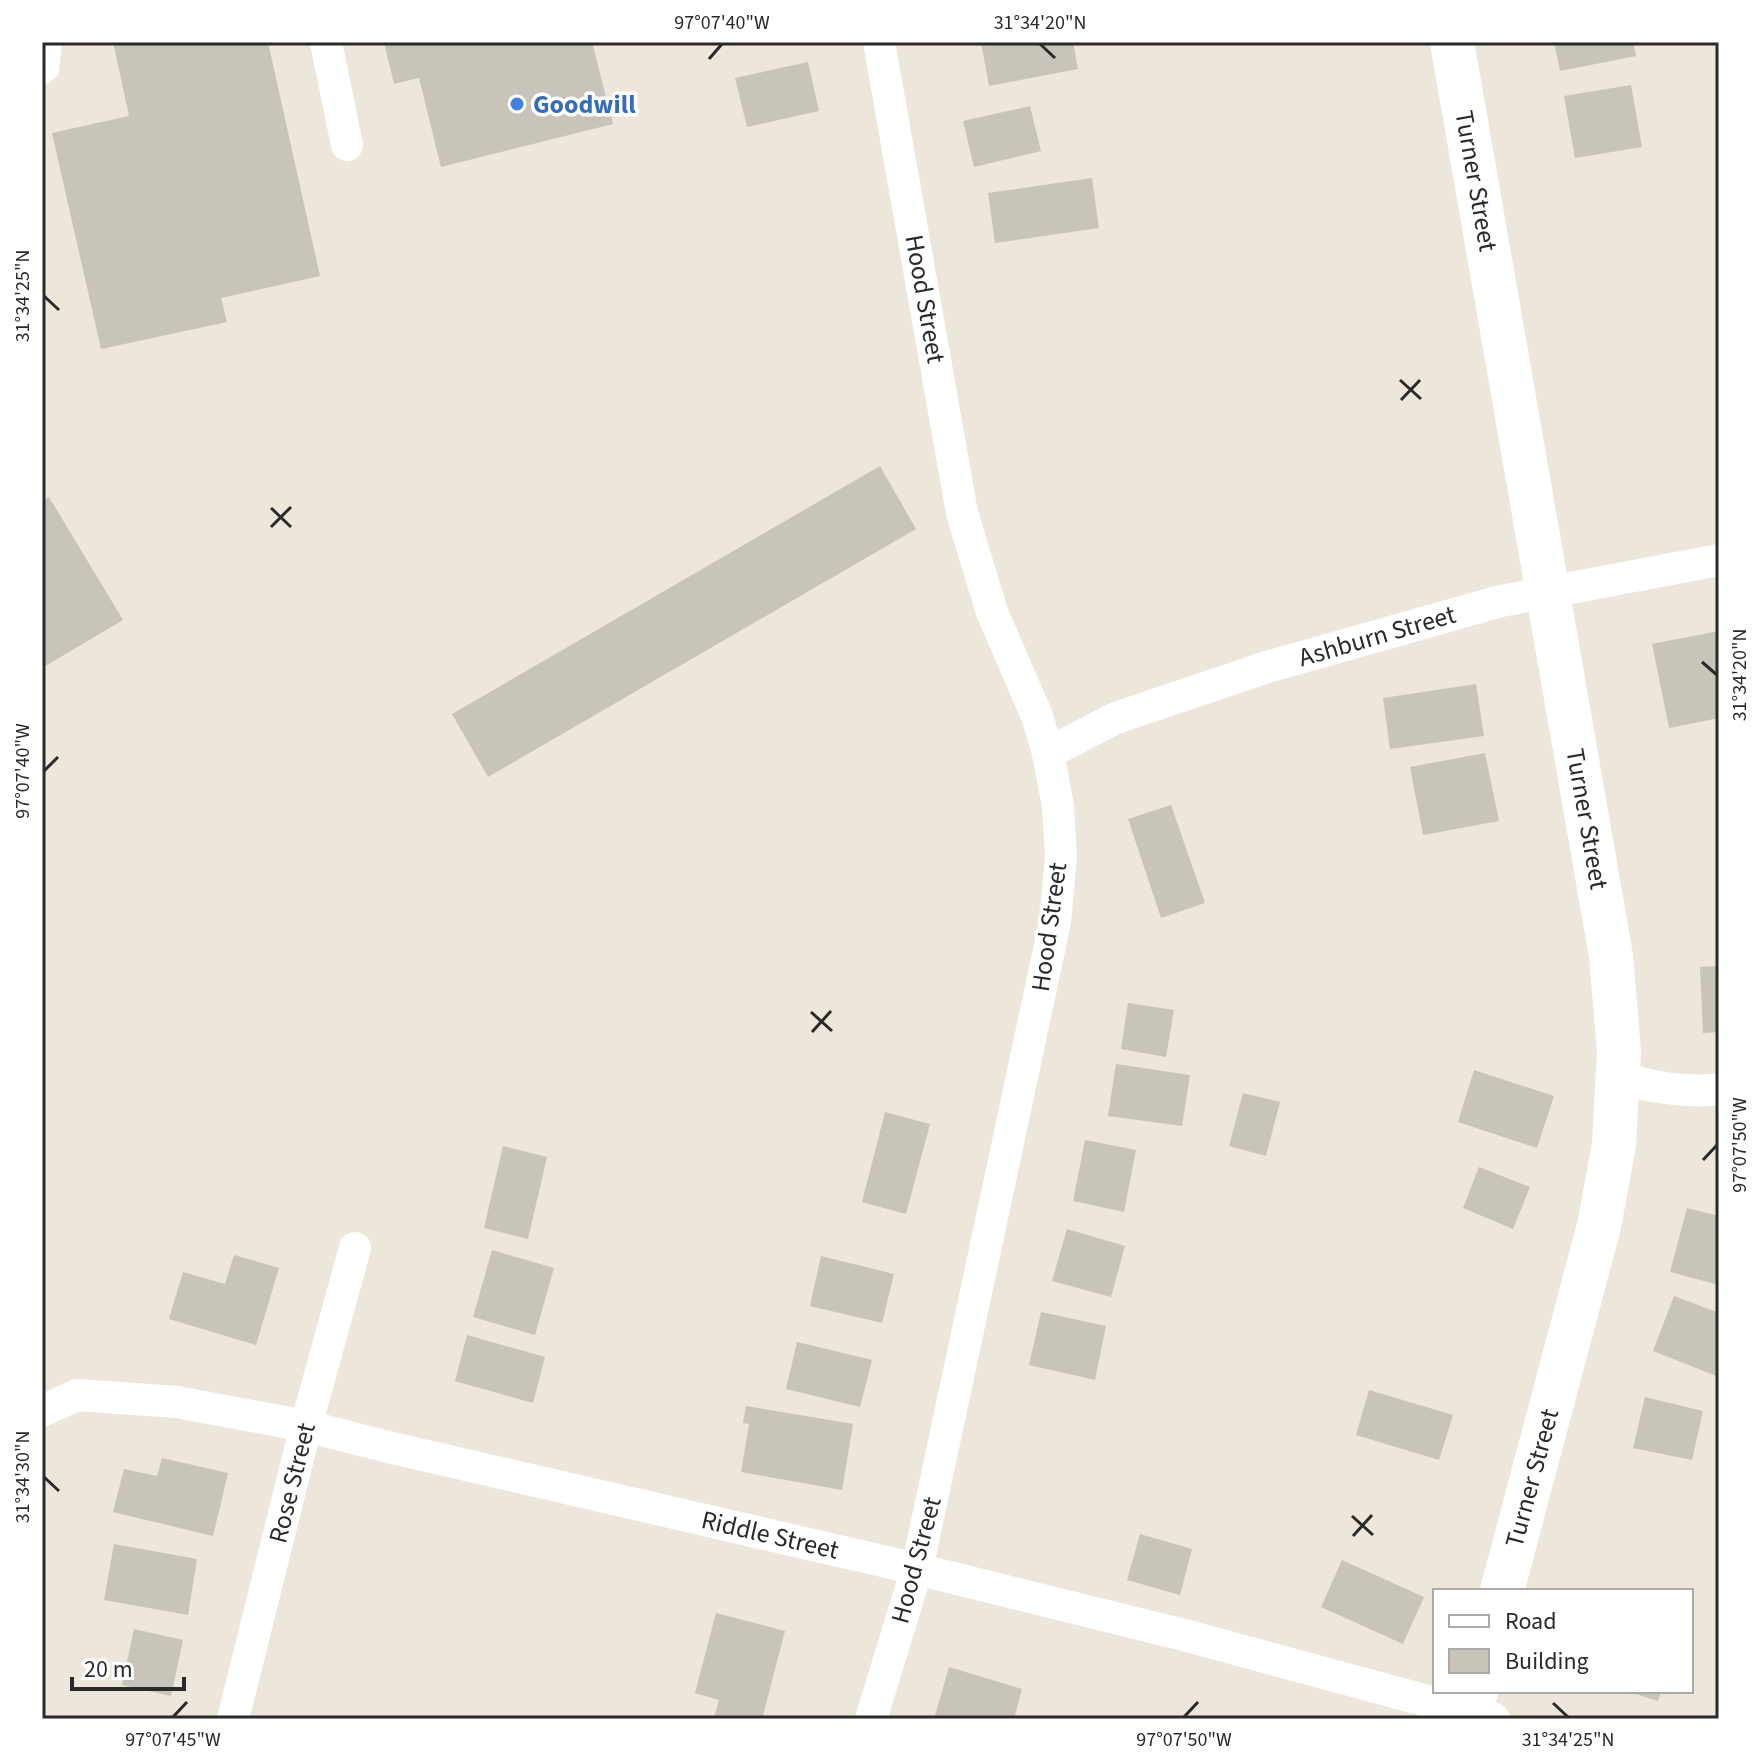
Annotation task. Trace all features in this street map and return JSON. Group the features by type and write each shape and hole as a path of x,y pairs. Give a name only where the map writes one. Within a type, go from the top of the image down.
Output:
{"street":[{"path":"326,42 347,145"},
{"name":"Hood Street","path":"871,1719 917,1569 1055,922 1061,857 1058,806 1048,753 1037,716 992,612 962,513 879,42"},
{"name":"Turner Street","path":"1452,42 1611,956 1619,1076 1614,1145 1599,1226 1503,1589"},
{"name":"Ashburn Street","path":"1048,753 1116,718 1267,667 1501,601 1719,560"},
{"path":"1619,1076 1631,1081 1701,1091 1719,1089"},
{"name":"Rose Street","path":"233,1719 306,1426 355,1248"},
{"name":"Riddle Street","path":"42,1411 77,1395 177,1402 306,1426 917,1569 1477,1711"}],"lane":[{"path":"42,78 51,71 54,42"}],"building":[{"path":"113,42 268,42 320,276 221,298 227,322 101,349 52,133 129,116"},
{"name":"Goodwill","path":"384,42 592,42 613,124 441,167 419,78 394,84"},
{"path":"981,42 1073,42 1078,69 989,86"},
{"path":"1554,42 1633,42 1636,56 1560,71"},
{"path":"808,62 819,111 747,127 735,78"},
{"path":"1631,85 1642,147 1575,158 1564,96"},
{"path":"1030,106 1041,151 974,167 963,121"},
{"path":"1092,178 1099,228 995,243 988,193"},
{"path":"880,466 916,529 488,777 452,714"},
{"path":"49,497 123,620 42,668 42,502"},
{"path":"1719,631 1719,718 1669,728 1652,644"},
{"path":"1476,684 1484,736 1390,749 1383,698"},
{"path":"1485,753 1499,821 1423,835 1410,767"},
{"path":"1171,805 1205,903 1161,918 1128,819"},
{"path":"1719,966 1719,1032 1703,1033 1700,967"},
{"path":"1128,1003 1174,1010 1166,1057 1121,1049"},
{"path":"1116,1064 1190,1075 1182,1126 1108,1116"},
{"path":"1474,1070 1554,1096 1537,1148 1458,1122"},
{"path":"1243,1093 1280,1102 1266,1156 1229,1146"},
{"path":"885,1112 930,1124 906,1214 862,1202"},
{"path":"1085,1140 1136,1150 1124,1212 1073,1201"},
{"path":"503,1146 547,1157 528,1239 484,1228"},
{"path":"1479,1167 1530,1187 1513,1229 1463,1208"},
{"path":"1687,1208 1719,1216 1719,1285 1670,1272"},
{"path":"1067,1229 1125,1246 1111,1297 1052,1281"},
{"path":"492,1250 554,1268 535,1335 473,1317"},
{"path":"234,1255 279,1268 256,1345 169,1319 183,1272 225,1284"},
{"path":"821,1256 894,1274 882,1323 810,1306"},
{"path":"1674,1296 1719,1313 1719,1377 1653,1351"},
{"path":"1041,1312 1106,1326 1095,1380 1029,1365"},
{"path":"467,1335 545,1357 533,1403 455,1381"},
{"path":"797,1342 872,1360 860,1407 786,1389"},
{"path":"1369,1390 1453,1415 1439,1460 1356,1435"},
{"path":"1645,1397 1703,1411 1692,1460 1633,1448"},
{"path":"746,1406 853,1424 842,1490 741,1472 749,1424 743,1423"},
{"path":"162,1458 228,1473 213,1536 113,1512 124,1469 157,1476"},
{"path":"1140,1534 1192,1549 1180,1595 1127,1580"},
{"path":"114,1544 197,1559 188,1615 104,1600"},
{"path":"1342,1560 1424,1597 1403,1644 1321,1607"},
{"path":"716,1613 785,1631 762,1719 714,1717 719,1700 695,1693"},
{"path":"134,1629 183,1640 171,1696 122,1685"},
{"path":"949,1667 1022,1689 1014,1719 934,1719"},
{"path":"1632,1693 1660,1693 1658,1701"}],"place":[{"name":"Goodwill","path":"517,104"}]}
